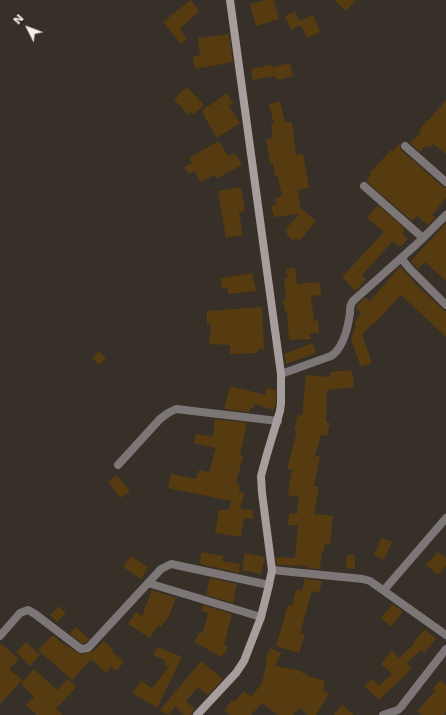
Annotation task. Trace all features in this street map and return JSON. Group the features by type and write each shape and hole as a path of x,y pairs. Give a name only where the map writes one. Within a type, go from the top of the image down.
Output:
{"main road":[{"path":"197,715 236,673 249,650 261,617 272,570 261,476 266,454 278,421 282,403 281,374 230,0"}],"street":[{"path":"405,146 446,182"},
{"path":"364,186 423,238"},
{"path":"281,374 336,353 343,340 350,305 353,301 402,258 446,216"},
{"path":"402,258 410,269 446,305"},
{"path":"118,465 160,419 168,412 176,409 278,421"},
{"path":"384,590 446,518"},
{"path":"0,636 20,613 28,610 85,650 91,646 161,569 170,564 269,584"},
{"path":"272,570 363,579 376,584 446,635"},
{"path":"148,583 261,617"},
{"path":"383,715 398,710 401,707 446,649"}],"building":[{"path":"191,0 199,11 180,29 187,39 181,44 163,22"},
{"path":"265,0 274,0 279,19 256,26 250,4"},
{"path":"334,0 356,0 346,11"},
{"path":"295,11 299,21 313,15 320,32 307,38 301,25 291,30 285,16"},
{"path":"229,34 233,62 195,69 193,56 200,55 198,38"},
{"path":"290,63 293,76 277,80 275,76 253,80 251,69 272,65 272,67"},
{"path":"187,87 204,105 194,114 191,112 188,115 174,99"},
{"path":"227,93 233,103 229,106 240,123 217,138 204,116 203,110"},
{"path":"446,100 446,154 433,144 429,148 426,146 420,152 410,143 421,132 419,130"},
{"path":"280,101 285,122 292,122 296,155 303,154 309,188 298,190 301,210 302,209 316,221 299,241 295,238 293,240 286,235 288,232 285,230 299,214 274,217 271,205 276,205 275,198 282,196 278,176 275,176 273,163 270,164 266,139 273,138 271,124 274,124 269,104"},
{"path":"219,141 228,156 235,153 242,165 216,179 215,175 200,182 195,171 188,174 184,167 192,163 189,158"},
{"path":"400,143 401,150 446,188 446,198 432,215 436,218 428,225 417,216 412,221 366,181 371,175 369,174 391,150 393,151"},
{"path":"241,187 245,211 239,212 243,235 226,238 218,191"},
{"path":"378,205 405,229 402,233 408,239 400,247 393,241 362,275 366,280 355,291 342,277 384,232 367,218"},
{"path":"446,223 446,281 425,262 418,269 411,261"},
{"path":"400,267 414,281 413,282 446,312 446,337 401,295 373,325 372,324 362,334 372,363 361,367 351,339 356,325 354,323 361,313 356,307 365,297 370,301"},
{"path":"295,268 297,284 320,282 321,295 311,296 314,321 318,320 319,333 309,334 311,339 289,340 287,311 285,312 283,300 286,299 284,278 287,278 286,269"},
{"path":"252,273 256,291 228,294 228,288 222,289 221,278"},
{"path":"262,307 264,349 258,349 258,353 230,354 230,345 209,344 211,324 207,325 207,311"},
{"path":"313,343 316,353 286,364 284,354"},
{"path":"99,351 106,358 99,365 92,358"},
{"path":"352,370 354,387 327,390 326,422 330,423 327,436 321,435 315,456 320,456 314,486 319,487 314,514 333,516 330,545 324,544 320,569 307,568 307,566 277,565 276,557 295,558 298,525 288,525 289,513 297,514 299,497 288,495 292,469 287,469 297,431 294,430 298,414 302,416 306,375 330,377 330,372"},
{"path":"230,386 265,395 267,388 276,390 276,403 273,410 254,404 253,409 250,408 249,412 224,409"},
{"path":"215,419 247,423 240,455 243,456 236,484 240,485 239,492 244,493 240,509 253,510 253,519 244,518 241,537 215,533 219,510 229,510 231,501 168,488 171,474 196,479 199,470 209,472 216,448 194,443 196,434 213,437"},
{"path":"117,475 130,491 120,498 108,482"},
{"path":"382,538 392,542 384,560 374,555"},
{"path":"201,552 223,556 222,561 240,564 239,573 200,564"},
{"path":"438,552 446,558 446,566 438,575 426,565"},
{"path":"245,553 265,557 261,574 242,570"},
{"path":"347,555 355,555 355,569 346,568"},
{"path":"131,556 148,567 141,579 123,567"},
{"path":"210,578 237,584 233,603 206,595"},
{"path":"305,579 322,581 319,593 312,591 300,633 305,634 299,653 276,646 288,605 292,606 296,589 302,591"},
{"path":"152,590 176,598 169,616 161,627 158,625 150,638 128,624 136,612 142,616"},
{"path":"393,604 403,612 391,627 381,618"},
{"path":"203,605 232,614 224,645 228,647 222,657 194,642 200,632 203,633 208,613 201,611"},
{"path":"59,606 66,613 57,622 50,615"},
{"path":"76,627 89,639 85,643 82,643 70,634"},
{"path":"425,629 436,639 424,653 421,650 406,664 411,668 404,678 403,677 379,700 364,686 372,679 379,686 392,674 381,664 392,651 399,658 414,644 413,643"},
{"path":"53,635 62,643 80,654 92,652 104,641 124,662 116,671 111,667 106,673 91,659 72,680 38,650"},
{"path":"26,642 40,655 30,666 16,652"},
{"path":"0,643 19,659 9,669 22,680 0,704"},
{"path":"158,647 182,657 157,708 133,693 141,681 152,688 169,667 164,665 166,661 153,655"},
{"path":"270,648 281,653 275,666 302,671 302,673 308,674 307,676 325,681 323,690 329,694 316,715 308,715 299,708 293,715 278,715 262,703 251,715 230,715 224,710 232,700 234,702 244,691 251,697 262,683 267,662 265,661"},
{"path":"201,661 223,679 208,695 198,687 186,701 195,709 191,715 184,715 175,706 169,715 160,710"},
{"path":"34,669 57,690 68,679 76,687 56,709 63,715 37,715 26,705 34,697 21,683"},
{"path":"440,680 446,685 446,712 444,715 422,715 417,711 435,691 433,689"},
{"path":"342,705 354,715 334,715"}]}
